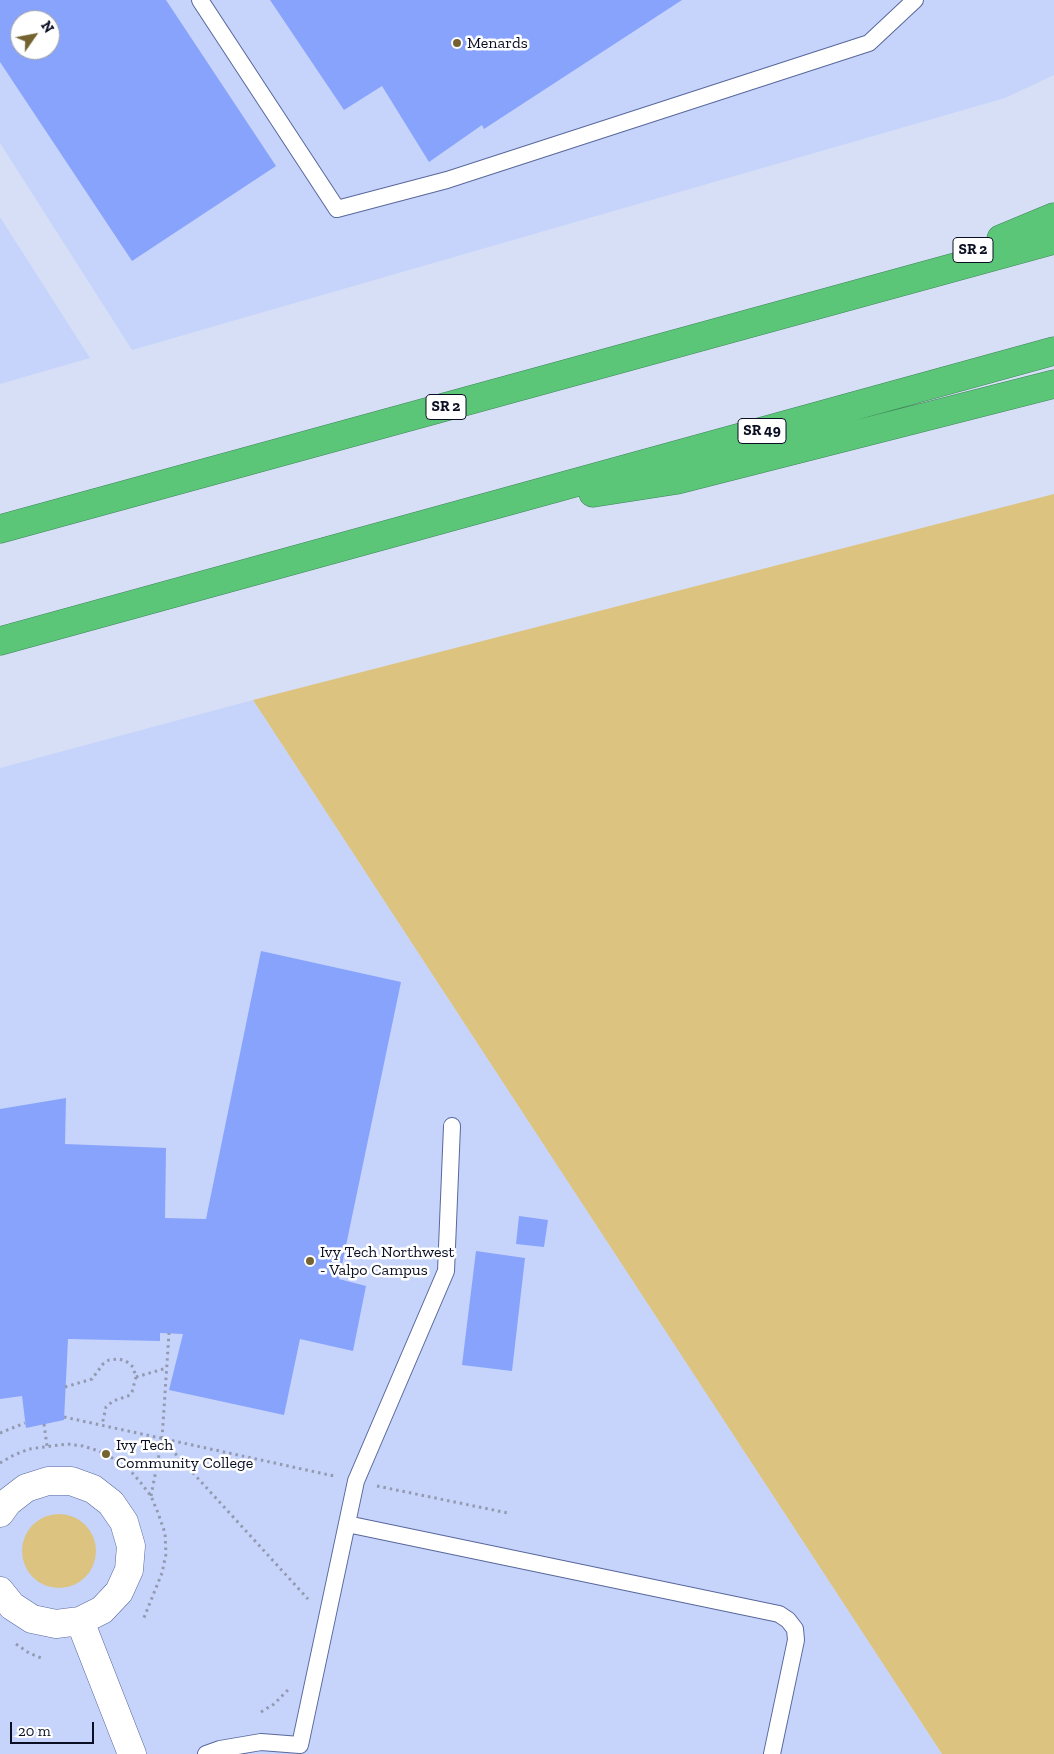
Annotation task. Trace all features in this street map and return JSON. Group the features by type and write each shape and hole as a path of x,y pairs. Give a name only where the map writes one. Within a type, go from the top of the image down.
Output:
{"highway":[{"name":"SR 2","path":"0,529 891,284 1054,217"},
{"path":"891,284 1054,240"},
{"name":"SR 49","path":"471,511 1054,351"},
{"path":"0,641 471,511 676,480 1054,384"}],"street":[{"path":"0,1513 8,1502 26,1488 48,1482 71,1481 93,1489 111,1503 124,1522 130,1546 129,1570 119,1592 102,1610 80,1621 56,1624 32,1619 12,1606 0,1592"},
{"path":"80,1621 132,1754"}],"lane":[{"path":"200,0 337,209 447,180 869,43 915,0"},
{"path":"206,1754 220,1749 261,1742 299,1750 356,1481 446,1271 452,1126"},
{"path":"348,1524 778,1614 788,1620 795,1629 796,1640 772,1754"}],"path":[{"path":"150,1496 162,1439 169,1333"},
{"path":"65,1387 92,1379 102,1364 109,1360 119,1359 126,1361 133,1368 136,1377 132,1392 128,1396 113,1401 106,1407 102,1425"},
{"path":"136,1377 167,1368"},
{"path":"64,1417 335,1476 333,1486"},
{"path":"0,1432 25,1423"},
{"path":"44,1424 47,1446"},
{"path":"162,1439 311,1602 313,1592"},
{"path":"374,1485 508,1513"},
{"path":"14,1644 41,1658"},
{"path":"261,1712 283,1697 291,1686"}],"shaded area":[{"path":"0,0 1054,0 1054,75 1005,98 132,350 0,143"},
{"path":"0,217 90,358 0,384"},
{"path":"1054,494 1054,1754 942,1754 253,700"},
{"name":"Ivy Tech Northwest - Valpo Campus","path":"253,700 942,1754 0,1754 0,768"},
{"path":"59,1514 73,1517 85,1525 93,1537 96,1551 93,1565 85,1577 73,1585 59,1588 45,1585 33,1577 25,1565 22,1551 25,1537 33,1525 45,1517"}],"building":[{"path":"0,0 166,0 276,166 132,261 0,62"},
{"name":"Menards","path":"270,0 682,0 484,129 482,125 429,162 382,86 344,110"},
{"path":"261,951 401,982 339,1279 366,1286 353,1351 300,1339 284,1415 169,1390 183,1334 160,1333 160,1341 68,1339 64,1420 26,1428 22,1396 0,1399 0,1109 66,1098 65,1144 166,1148 165,1218 206,1219"},
{"path":"519,1216 548,1220 544,1247 516,1244"},
{"path":"476,1251 525,1258 512,1371 462,1365"}],"place":[{"name":"Menards","path":"457,43"},
{"name":"Ivy Tech Northwest - Valpo Campus","path":"310,1261"},
{"name":"Ivy Tech Community College","path":"106,1454"}]}
